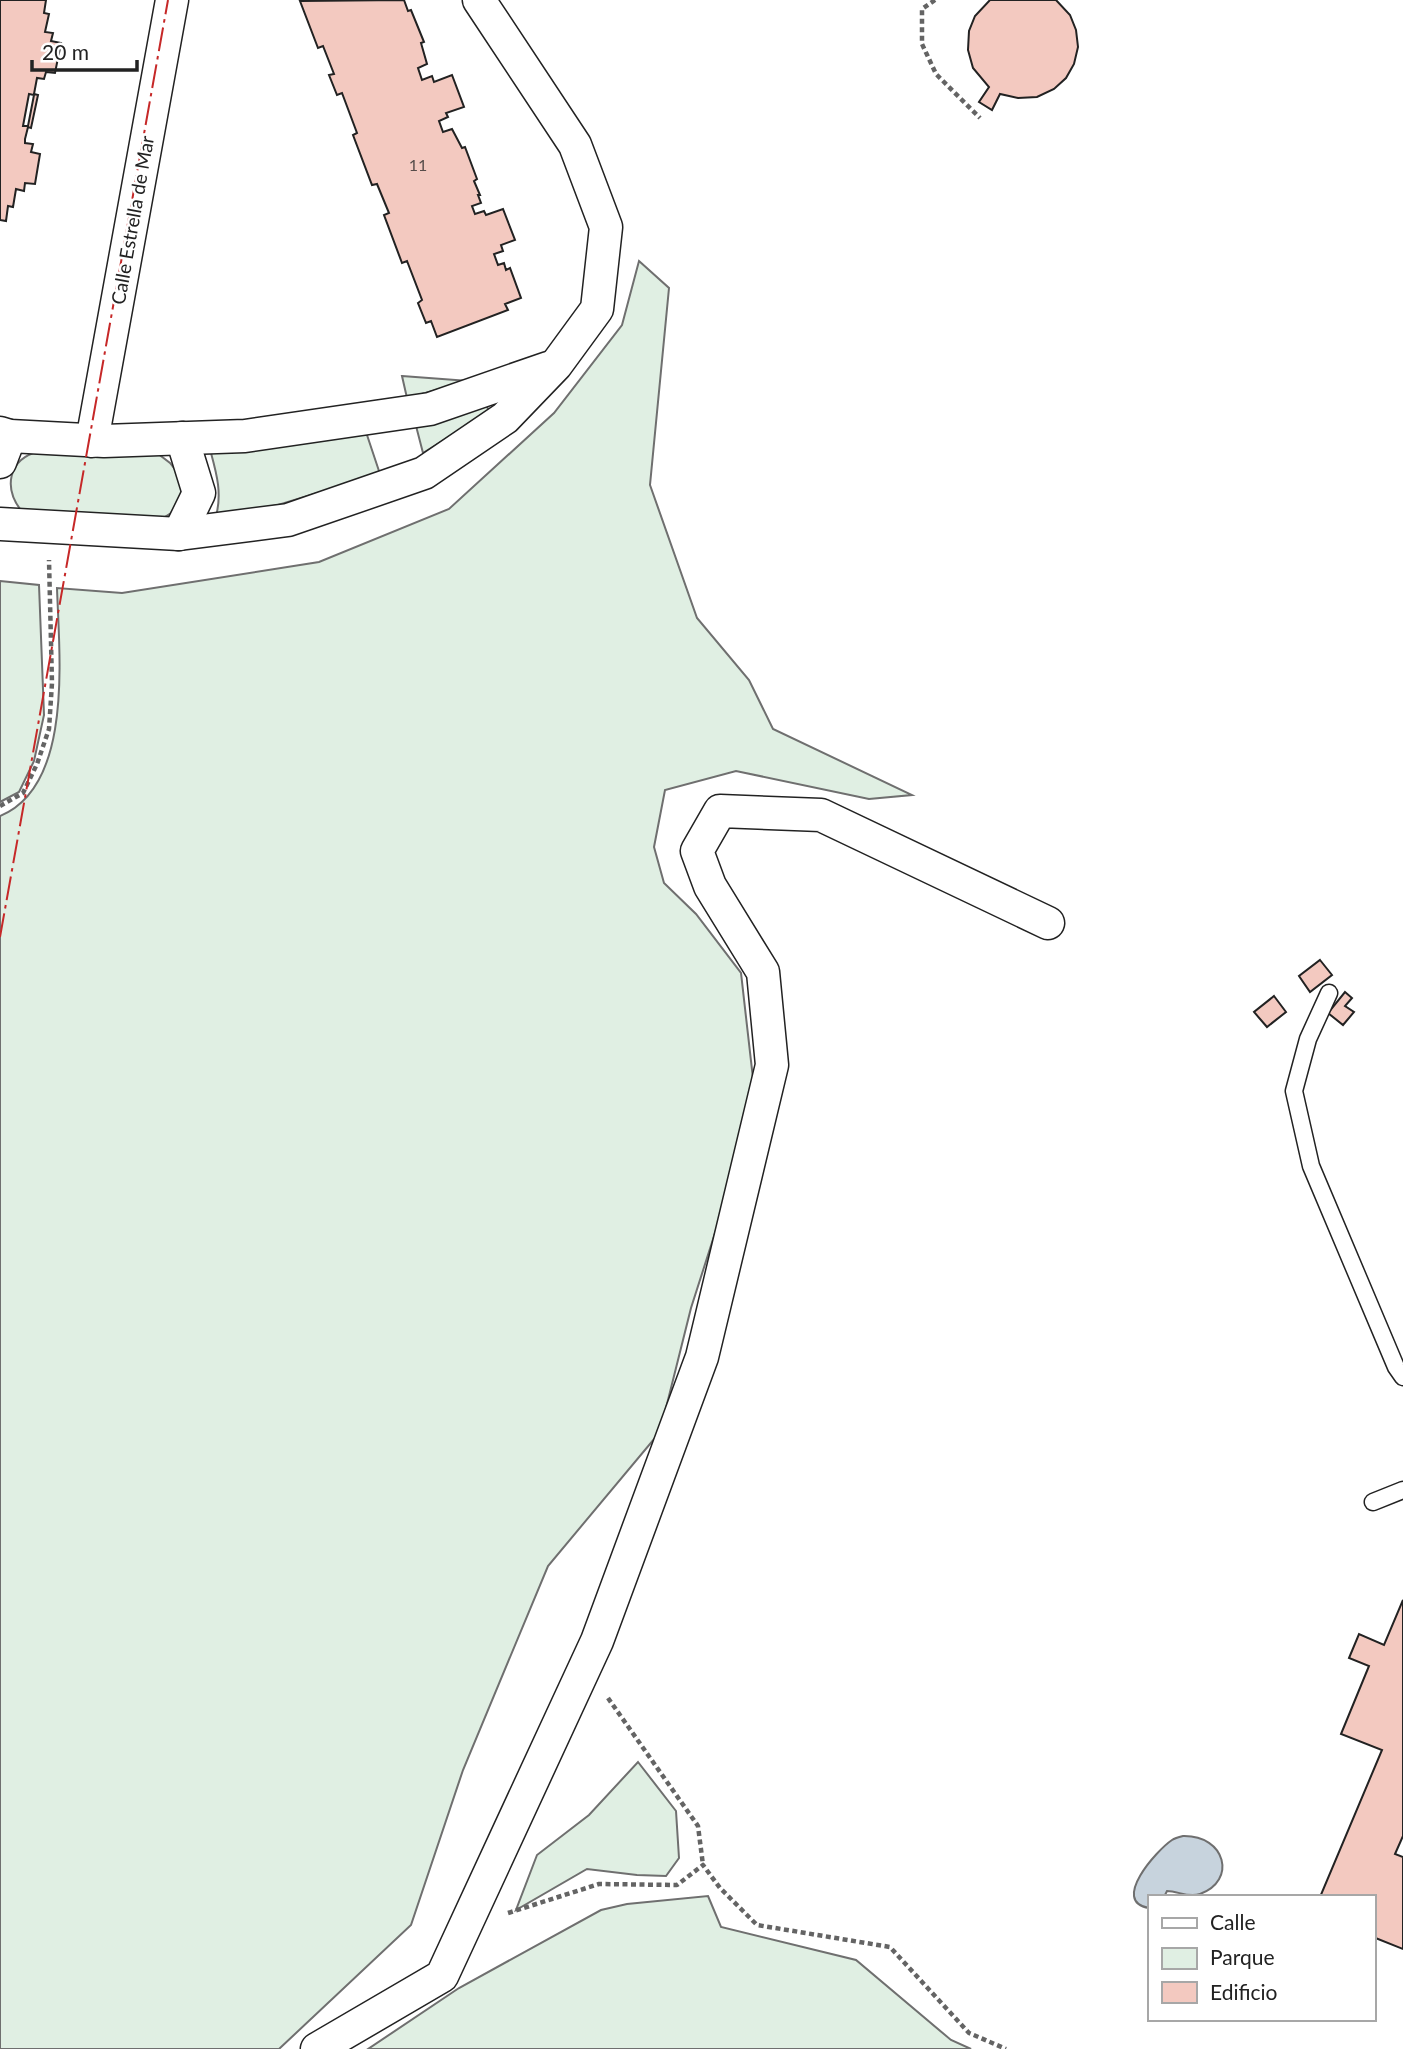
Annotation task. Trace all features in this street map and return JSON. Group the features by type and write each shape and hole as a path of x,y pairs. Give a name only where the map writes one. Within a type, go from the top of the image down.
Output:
{"street":[{"name":"Calle Estrella de Mar","path":"92,441 172,0"},
{"path":"3,518 46,527 179,534 288,520 424,473 505,418 556,365 597,309 606,227 575,145 479,0"},
{"path":"3,444 245,436 430,409 556,365"},
{"path":"179,534 199,493 182,438"},
{"path":"317,2049 442,1976 597,1641 702,1357 772,1065 763,972 710,886 697,851 720,811 821,816 1048,923"}],"lane":[{"path":"1329,992 1308,1039 1294,1091 1311,1166 1396,1367 1403,1377"},
{"path":"1373,1502 1403,1490"}],"path":[{"path":"935,0 922,9 922,44 936,74 980,118"},
{"path":"0,806 23,793 49,729 52,683 46,527"},
{"path":"586,1667 698,1826 703,1865 720,1888 757,1925 891,1947 969,2033 1006,2049"},
{"path":"464,1928 599,1884 677,1885 703,1865"}],"green space":[{"path":"639,261 669,288 650,485 697,618 749,680 773,729 912,795 869,799 736,771 665,790 654,847 664,883 696,914 741,973 756,1105 691,1308 660,1432 548,1566 463,1770 411,1925 279,2049 0,2049 0,816 24,800 40,777 51,748 59,681 57,588 122,593 319,562 449,509 554,413 622,325"},
{"path":"402,376 469,381 407,398"},
{"path":"485,401 489,412 423,453 415,422"},
{"path":"366,432 380,474 278,505 216,516 219,492 211,453"},
{"path":"40,451 157,453 170,463 181,477 181,496 171,513 157,522 23,513 13,494 12,476 21,461"},
{"path":"0,581 39,585 44,715 34,761 19,792 0,802"},
{"path":"638,1762 676,1811 679,1858 666,1876 587,1869 516,1910 537,1855 589,1815"},
{"path":"708,1896 721,1927 856,1960 951,2040 971,2049 368,2049 459,1988 601,1910 627,1904"}],"shaded area":[{"path":"1183,1836 1209,1843 1217,1850 1221,1860 1219,1879 1212,1888 1200,1894 1167,1891 1165,1895 1148,1895 1148,1908 1138,1904 1134,1896 1140,1876 1173,1839"}],"building":[{"path":"0,0 46,0 44,13 49,14 45,32 53,33 51,41 61,43 55,73 46,72 44,79 37,78 34,94 38,95 31,128 28,127 25,139 25,143 33,144 31,152 40,154 35,184 25,183 24,191 16,189 13,207 8,206 6,221 0,220","holes":["29,94 34,95 28,126 23,126"]},
{"path":"404,0 424,42 421,43 427,64 418,68 422,80 432,76 434,82 452,75 464,107 446,113 448,117 439,121 443,132 452,129 462,148 465,147 480,195 481,203 472,206 475,214 484,211 486,215 503,209 515,240 501,245 503,251 494,254 498,265 504,263 506,270 510,268 521,298 505,304 508,310 437,337 431,321 426,323 418,303 422,300 407,261 402,263 384,215 389,213 377,184 372,185 353,135 357,133 342,93 337,95 329,75 334,74 323,46 318,48 300,1"},
{"path":"990,0 1056,0 1070,15 1076,30 1078,47 1074,64 1066,78 1054,89 1037,97 1018,98 1000,94 992,110 979,102 989,87 973,68 968,50 969,31 975,16"},
{"path":"1320,960 1332,975 1310,992 1299,976"},
{"path":"1345,992 1352,998 1345,1006 1354,1012 1343,1025 1328,1013"},
{"path":"1274,996 1286,1012 1267,1027 1254,1012"},
{"path":"1403,1600 1403,1836 1395,1854 1403,1857 1403,1949 1375,1938 1375,1895 1321,1895 1382,1750 1341,1734 1369,1666 1349,1658 1359,1634 1384,1645"}],"power":[{"path":"0,937 168,0"}]}
